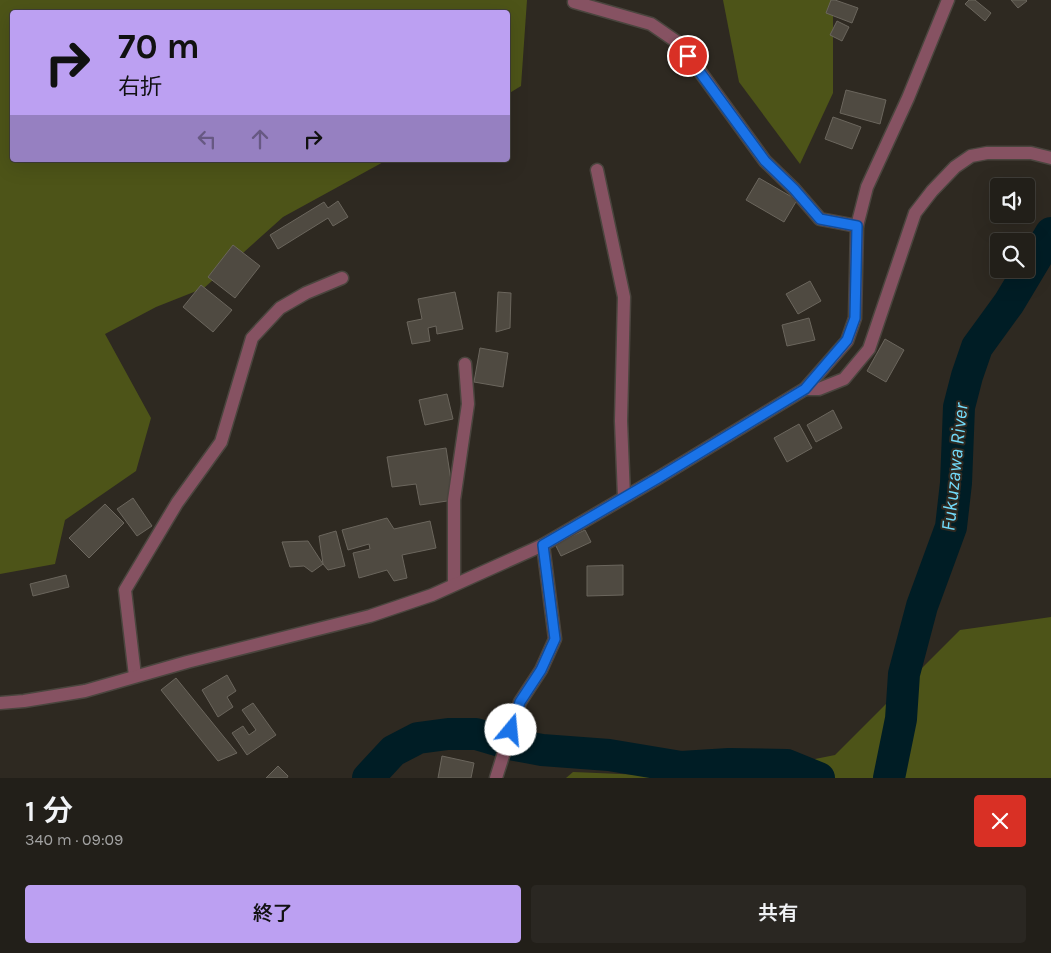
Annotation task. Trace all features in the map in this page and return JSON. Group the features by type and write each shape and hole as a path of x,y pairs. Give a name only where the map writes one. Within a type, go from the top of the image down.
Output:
{"street":[{"path":"0,702 85,691 135,676 370,616 432,595 543,545 666,474 805,389 847,340 855,318 857,226 867,187 908,98 948,0"},
{"path":"574,2 650,24 680,44 765,161 794,189 820,219 857,226"},
{"path":"805,389 819,389 844,379 869,349 915,213 932,191 955,167 971,156 987,153 1031,153 1051,158"},
{"path":"597,170 624,297 621,421 624,497"},
{"path":"135,676 125,590 177,503 221,442 252,338 280,308 306,293 342,278"},
{"path":"454,584 454,500 468,404 465,364"},
{"path":"496,778 520,702 541,670 555,639 543,545"}],"green space":[{"path":"0,0 527,0 521,86 510,93 510,10 10,10 10,162 383,162 283,217 204,288 156,307 105,334 151,418 136,471 65,520 55,564 0,574"},
{"path":"723,0 833,0 833,93 800,164 739,82"},
{"path":"1051,617 1051,778 720,778 835,755 960,630"},
{"path":"573,772 716,778 566,778"}],"building":[{"path":"831,0 858,8 852,23 826,13"},
{"path":"969,0 975,0 991,13 985,21 965,4"},
{"path":"1011,0 1026,0 1027,1 1018,8"},
{"path":"837,21 849,27 842,41 830,35"},
{"path":"846,90 886,100 880,124 840,113"},
{"path":"833,117 861,127 852,149 825,139"},
{"path":"759,178 797,200 784,222 746,200"},
{"path":"338,201 348,217 333,226 328,218 278,249 270,235 324,202 328,208"},
{"path":"233,245 260,266 235,298 208,277"},
{"path":"810,281 821,301 798,314 786,294"},
{"path":"201,285 232,310 213,332 183,307"},
{"path":"455,292 463,329 437,334 436,326 428,328 430,341 412,344 407,322 422,319 418,299"},
{"path":"498,292 511,293 510,328 496,332"},
{"path":"809,318 815,340 787,346 782,325"},
{"path":"885,339 904,350 886,382 867,371"},
{"path":"480,348 508,353 503,387 474,382"},
{"path":"447,394 453,419 425,425 419,400"},
{"path":"833,410 842,428 816,442 807,425"},
{"path":"799,424 812,448 787,462 774,438"},
{"path":"446,448 454,500 420,505 416,484 392,487 387,457"},
{"path":"133,498 152,526 137,536 117,509"},
{"path":"105,504 124,523 89,558 69,538"},
{"path":"387,518 394,529 430,521 436,548 402,555 407,578 394,581 387,570 359,578 353,553 370,549 369,544 348,550 342,530"},
{"path":"585,530 591,542 561,556 555,544"},
{"path":"336,531 345,566 328,570 323,564 319,536"},
{"path":"308,541 323,564 312,572 304,566 290,567 282,542"},
{"path":"623,565 623,595 587,596 587,566"},
{"path":"66,575 69,587 33,596 30,584"},
{"path":"227,675 236,691 227,697 233,707 218,717 202,690"},
{"path":"176,678 237,753 218,761 161,690"},
{"path":"253,703 276,735 247,755 232,733 243,726 249,735 256,730 242,710"},
{"path":"442,756 474,763 471,778 438,778"},
{"path":"278,766 288,776 287,778 266,778"}],"waterway":[{"name":"Fukuzawa River","path":"889,778 901,719 904,674 922,606 951,527 956,483 959,407 967,376 977,347 1009,303 1051,233"},
{"name":"Fukuzawa River","path":"368,778 393,751 418,738 448,734 476,734 510,744 542,750 609,755 681,767 729,764 787,765 819,778"}],"route":[{"path":"511,730 520,702 541,670 555,639 543,545 729,436 805,389 847,340 855,318 857,226 820,219 794,189 765,161 688,56"}]}
